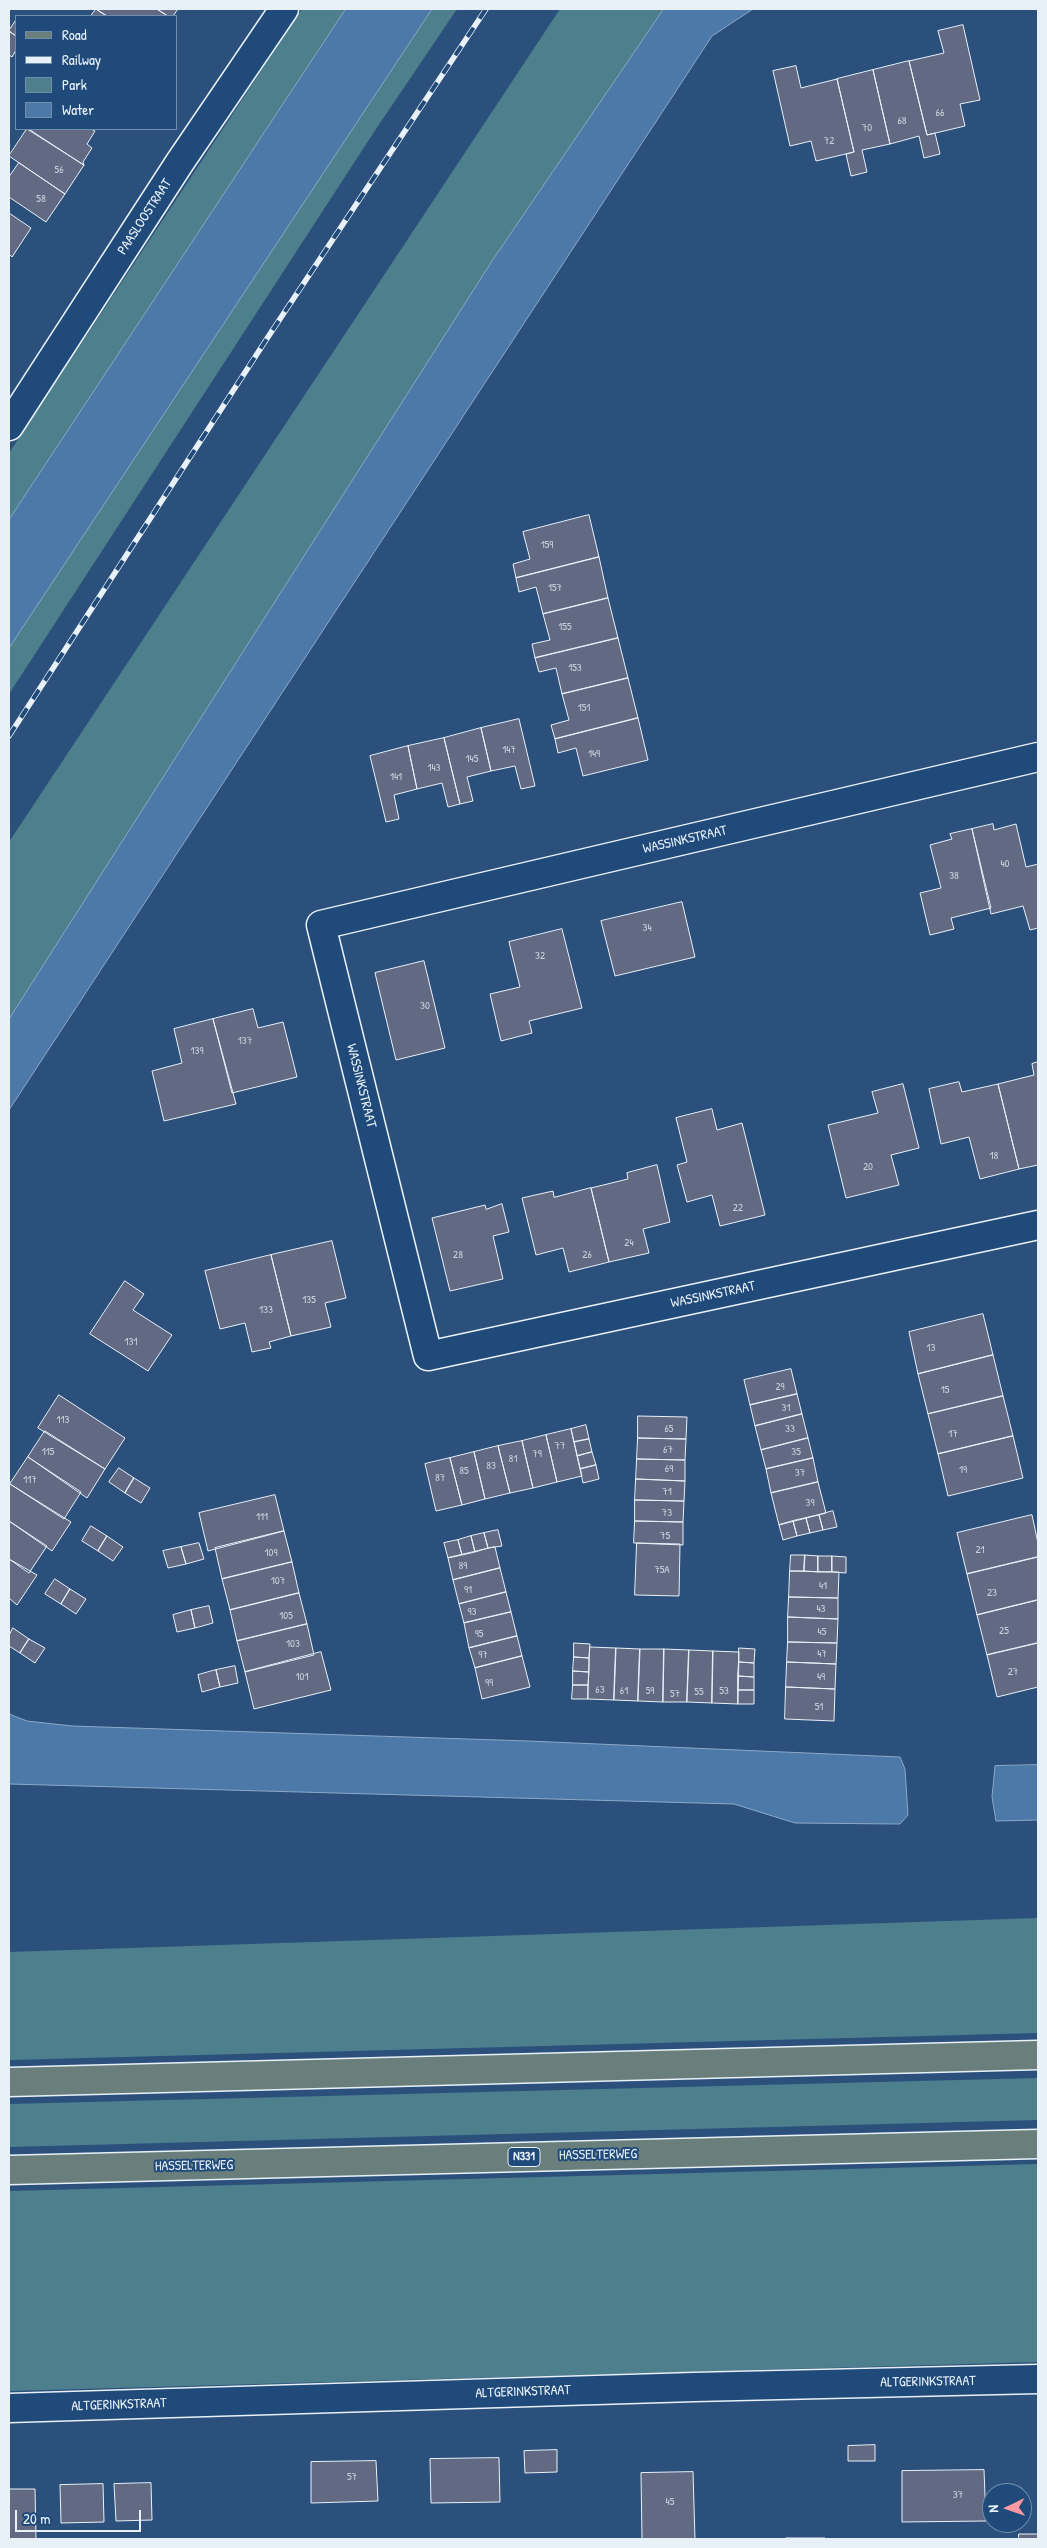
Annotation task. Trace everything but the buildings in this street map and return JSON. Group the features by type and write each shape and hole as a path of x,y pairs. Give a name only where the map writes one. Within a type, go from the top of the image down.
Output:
{"main road":[{"path":"9,2082 1038,2056"},
{"name":"HASSELTERWEG","path":"9,2170 1038,2144"}],"street":[{"name":"PAASLOOSTRAAT","path":"9,426 180,162 284,9"},
{"name":"WASSINKSTRAAT","path":"1038,757 321,925 428,1356 1038,1225"},
{"name":"ALTGERINKSTRAAT","path":"9,2408 694,2386 1038,2379"}],"green space":[{"path":"302,9 346,9 9,520 9,453"},
{"path":"432,9 457,9 374,132 9,694 9,648"},
{"path":"560,9 664,9 492,261 9,1019 9,842"},
{"path":"1038,1918 1038,2033 9,2060 9,1952"},
{"path":"1038,2078 1038,2120 9,2147 9,2104"},
{"path":"1038,2164 1038,2362 9,2391 9,2191"}],"water":[{"path":"346,9 432,9 9,648 9,520"},
{"path":"664,9 753,9 712,36 9,1110 9,1019 492,261"},
{"path":"9,1714 27,1721 72,1726 528,1741 900,1757 905,1769 908,1815 900,1824 795,1823 734,1804 9,1784"},
{"path":"1038,1765 1038,1820 996,1821 992,1797 995,1766"}],"railway":[{"path":"9,736 268,337 486,9"}]}
